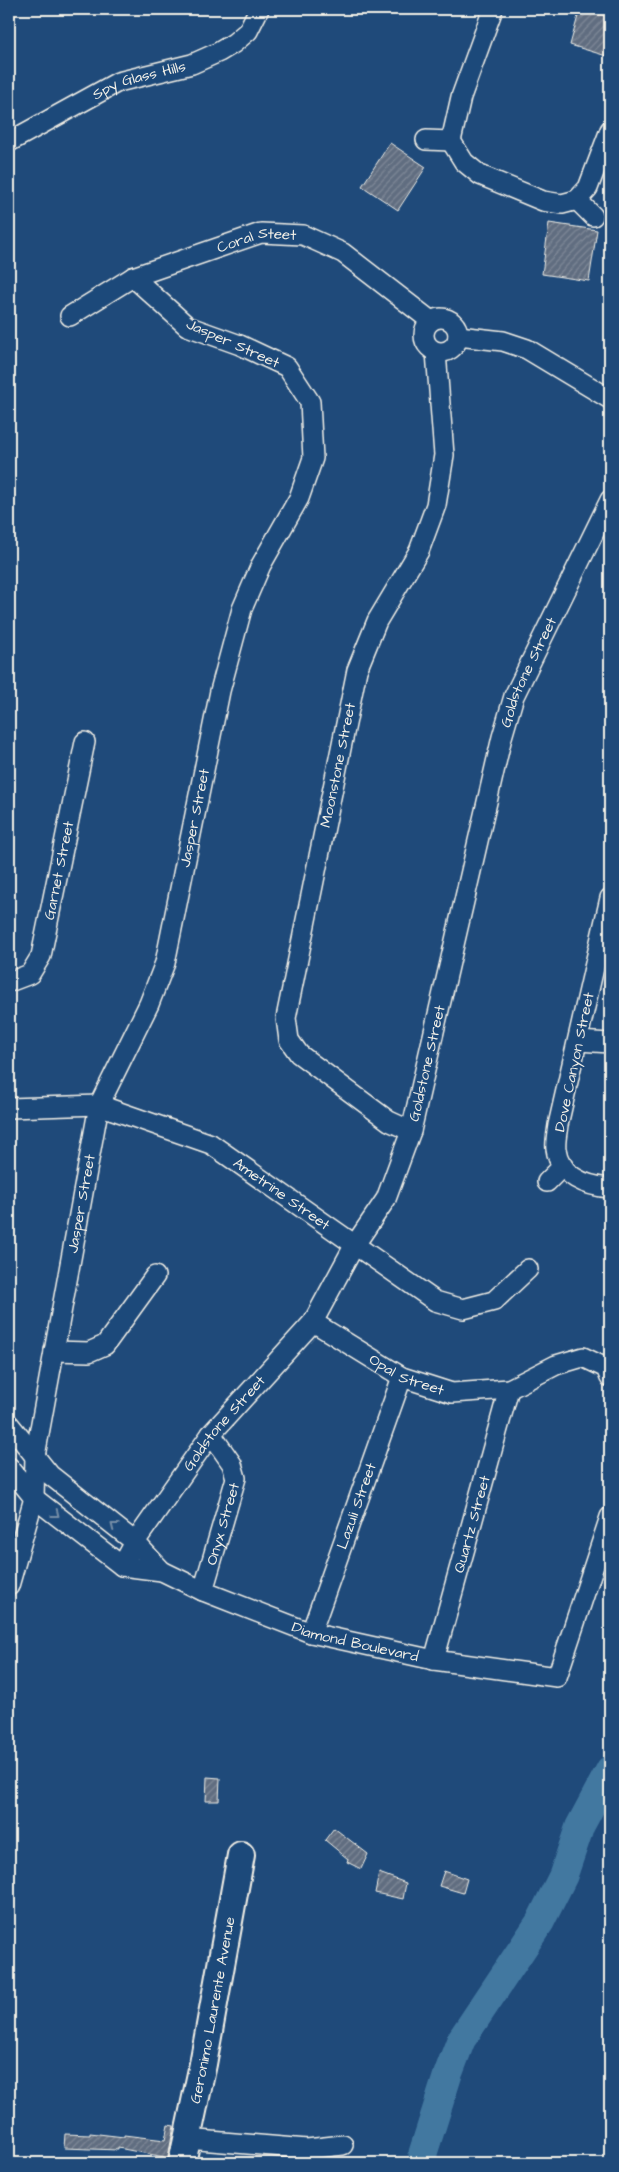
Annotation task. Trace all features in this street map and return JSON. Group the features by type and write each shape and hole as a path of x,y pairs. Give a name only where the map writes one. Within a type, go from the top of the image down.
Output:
{"street":[{"name":"Spy Glass Hills","path":"9,142 118,82 192,64 219,52 234,43 248,31 258,9"},
{"path":"493,9 461,97 452,141 464,162 480,175 543,201 562,204 577,200 588,188 610,130"},
{"path":"426,140 452,141"},
{"path":"577,200 593,216"},
{"name":"Coral Steet","path":"70,316 133,277 261,233 303,235 344,253 431,321"},
{"name":"Jasper Street","path":"9,1586 34,1498 35,1456 99,1105 149,1004 165,963 220,691 242,609 261,565 299,498 312,458 310,402 286,367 240,345 187,326 133,277"},
{"path":"438,318 452,322 457,329 458,336 456,344 451,350 444,353 429,349 424,342 423,335 425,327 431,321 438,318"},
{"path":"458,336 503,341 527,349 610,400"},
{"name":"Moonstone Street","path":"411,1131 389,1121 299,1054 289,1040 286,1018 357,670 377,621 419,551 436,505 444,455 436,352"},
{"name":"Goldstone Street","path":"122,1566 135,1542 211,1434 313,1322 354,1246 386,1199 411,1131 502,737 514,696 610,500"},
{"name":"Garnet Street","path":"9,982 30,974 41,956 85,742"},
{"name":"Dove Canyon Street","path":"563,1166 556,1149 558,1125 610,898"},
{"path":"578,1041 610,1043"},
{"name":"Ametrine Street","path":"9,1108 99,1105 211,1144 435,1301 463,1309 494,1301 528,1269"},
{"path":"547,1182 563,1166 576,1180 596,1187 610,1188"},
{"path":"54,1351 90,1352 105,1345 155,1276"},
{"name":"Opal Street","path":"313,1322 402,1378 452,1393 509,1389"},
{"path":"509,1389 556,1365 583,1357 606,1368 610,1378"},
{"name":"Lazuli Street","path":"310,1633 402,1378"},
{"name":"Quartz Street","path":"434,1660 509,1389"},
{"name":"Diamond Boulevard","path":"9,1424 50,1475 135,1542 162,1571"},
{"name":"Onyx Street","path":"203,1591 236,1478 232,1464 211,1434"},
{"path":"9,1468 34,1498 122,1566"},
{"name":"Diamond Boulevard","path":"122,1566 162,1571 203,1591 310,1633 434,1660 557,1677 610,1517"},
{"name":"Geronimo Laurente Avenue","path":"184,2151 203,2064 240,1855"},
{"path":"184,2151 306,2149 343,2145"}],"building":[{"path":"580,9 610,17 610,57 570,45"},
{"path":"390,143 426,167 398,210 362,186"},
{"path":"549,223 597,230 589,281 542,274"},
{"path":"207,1777 220,1778 219,1801 206,1801"},
{"path":"334,1828 368,1854 361,1869 347,1862 348,1859 325,1840"},
{"path":"444,1871 467,1879 463,1893 439,1886"},
{"path":"379,1873 406,1883 403,1899 375,1893"},
{"path":"168,2125 174,2126 167,2162 164,2162 164,2157 118,2148 118,2150 64,2148 65,2134 90,2135 90,2133 124,2137 124,2135 165,2140"}],"waterway":[{"path":"423,2163 423,2153 461,2040 540,1922 563,1876 580,1826 610,1770"}]}
